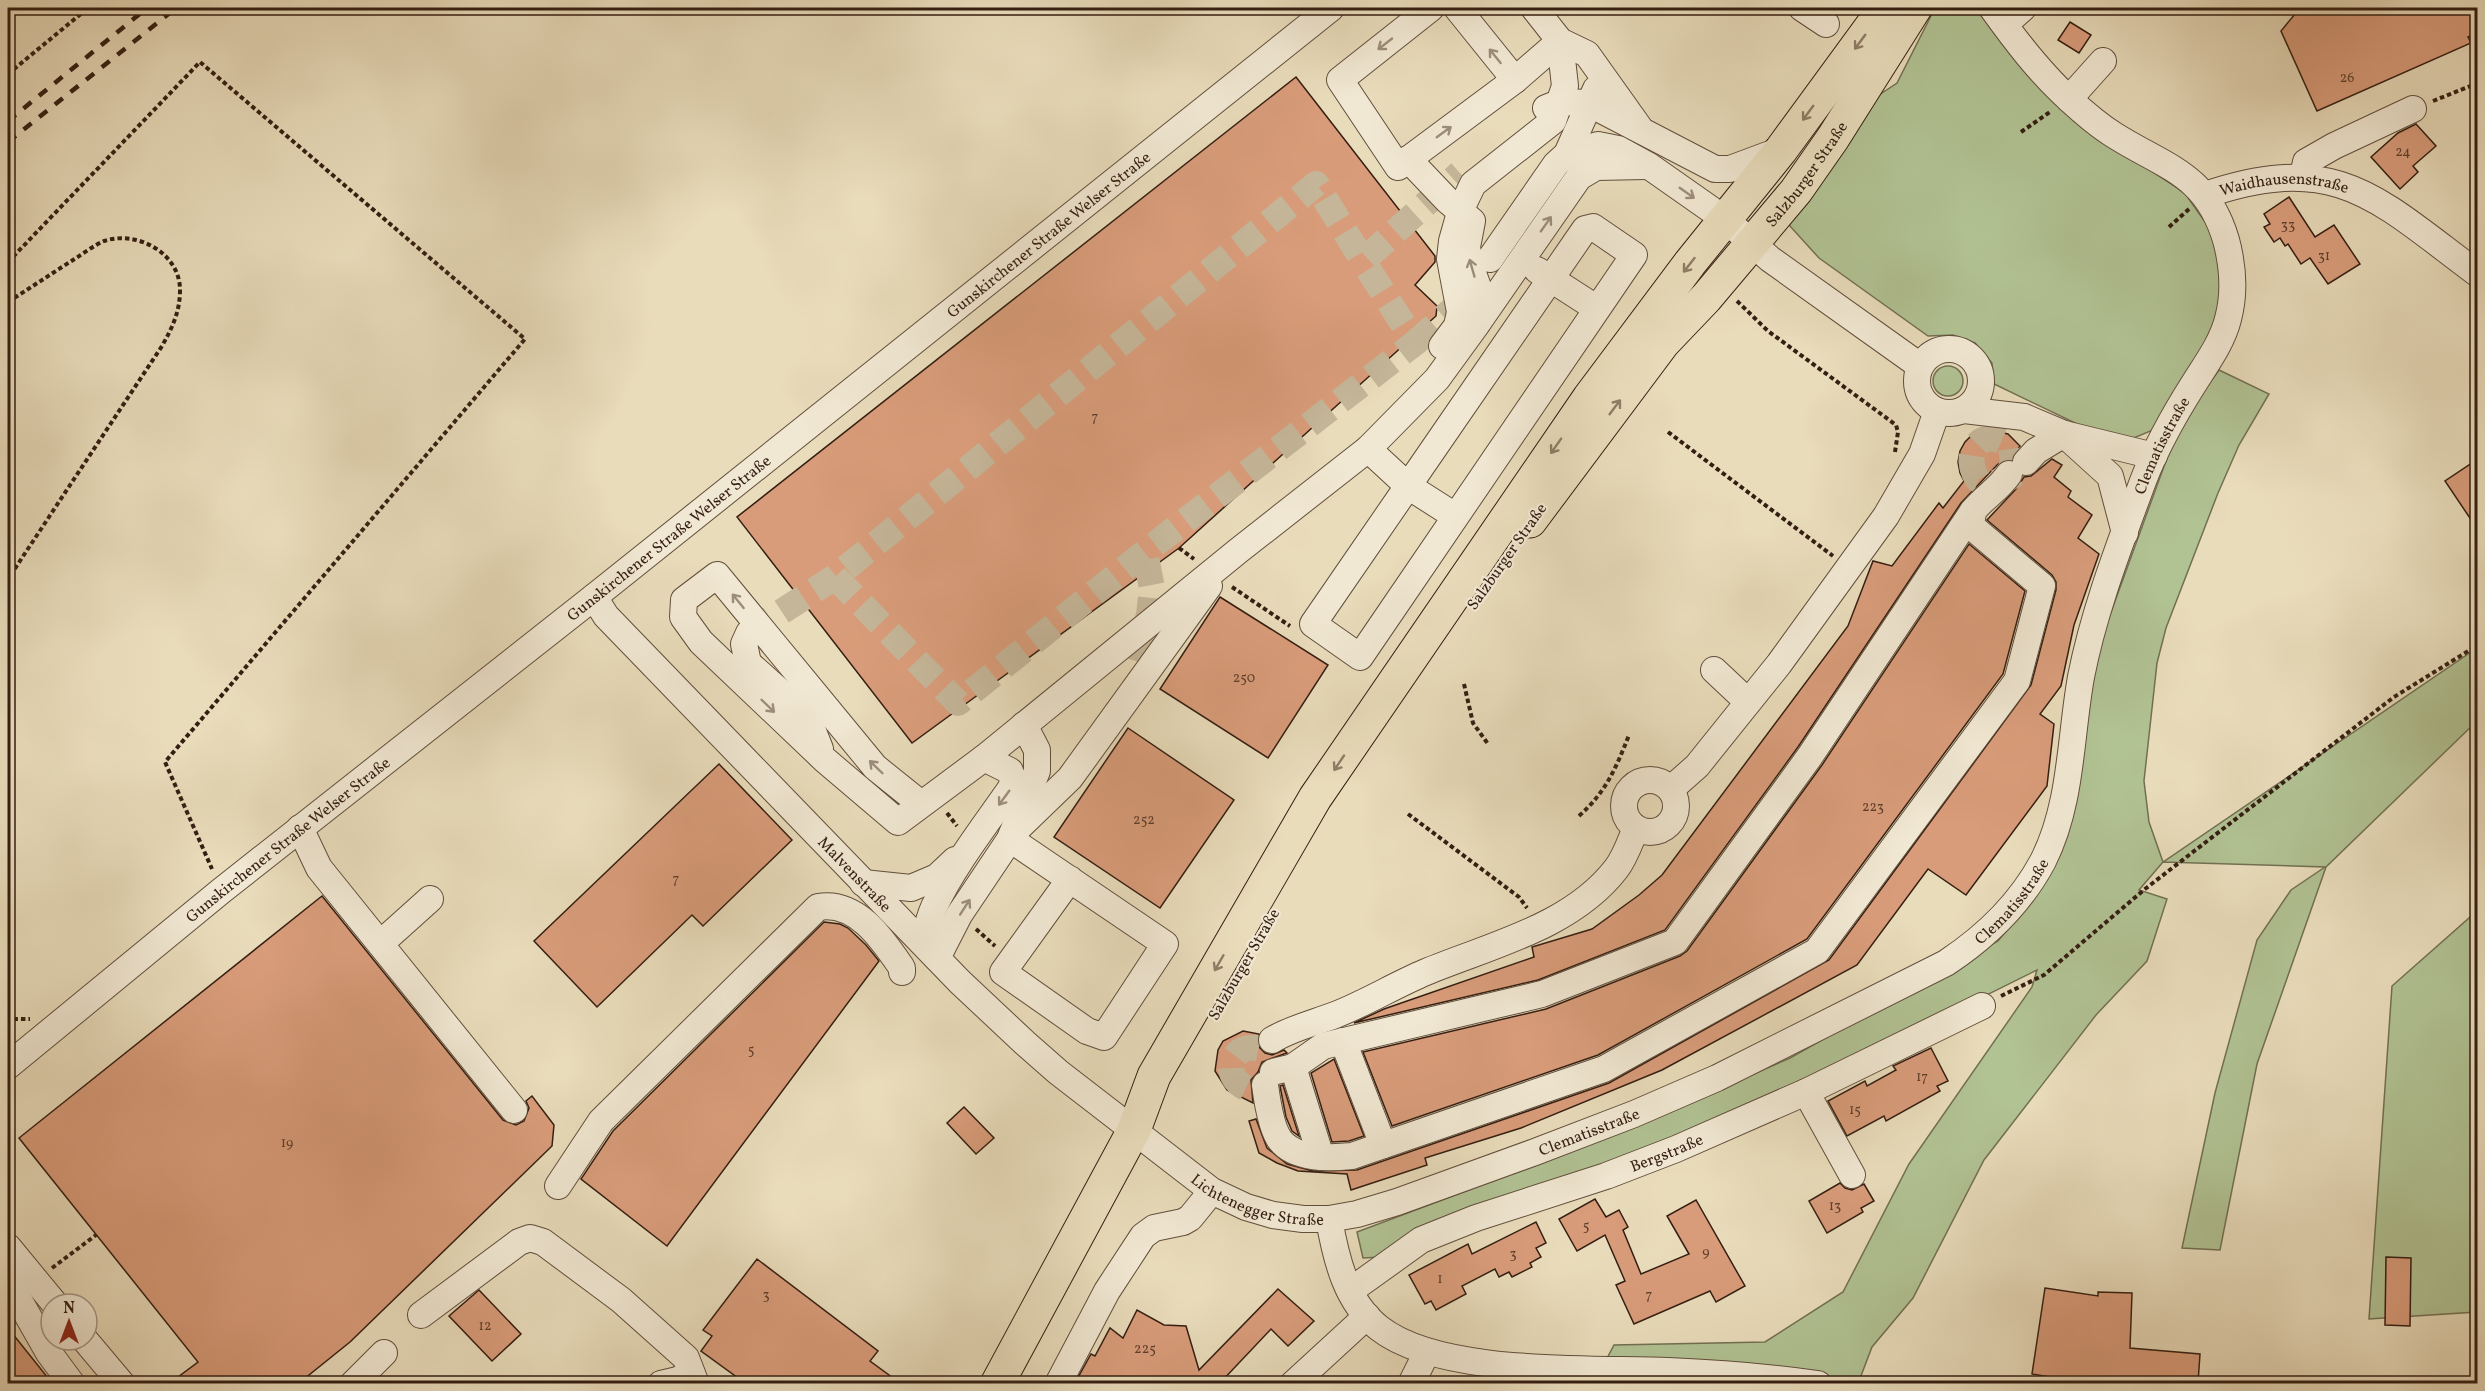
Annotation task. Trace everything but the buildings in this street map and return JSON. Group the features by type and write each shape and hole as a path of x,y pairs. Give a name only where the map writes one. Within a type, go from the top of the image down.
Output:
{"main road":[{"name":"Salzburger Straße","path":"997,1383 1134,1130 1154,1076 1315,798 1589,398 1690,263 1780,150 1909,11"},
{"name":"Salzburger Straße","path":"1134,1130 1175,1083 1316,837 1414,688 1521,534 1656,352 1718,284 1796,191 1833,138 1909,11"}],"street":[{"name":"Gunskirchener Straße Welser Straße","path":"9,1062 220,891 594,597 1331,8"},
{"path":"1431,8 1340,80 1398,167 1515,80 1560,41"},
{"path":"1457,8 1515,80"},
{"path":"1534,8 1560,41 1587,54 1643,133"},
{"path":"1802,8 1826,24"},
{"name":"Waidhausenstraße","path":"2000,11 2038,68 2068,99 2112,134 2182,173 2205,195 2252,182 2303,176 2326,179 2367,194 2478,274"},
{"path":"1410,405 1419,376 1456,326 1460,312 1450,258 1461,209 1473,184 1553,121 1565,86 1560,41"},
{"path":"2068,99 2103,61"},
{"path":"1490,259 1556,164 1567,154 1588,103 1603,76"},
{"path":"1460,173 1540,110 1561,102 1588,103 1715,169 1730,169 1780,150"},
{"path":"2303,176 2306,162 2334,146 2413,109"},
{"path":"1567,154 1598,145 1618,148 1648,166 1726,220 1770,259 1920,366"},
{"path":"1408,159 1448,201 1461,209 1472,221 1467,247 1470,265 1482,298 1477,324"},
{"path":"1703,164 1726,220"},
{"path":"930,951 959,915 1131,651 1238,551 1368,449 1437,378 1579,177 1596,167 1648,166"},
{"name":"Clematisstraße","path":"1329,1219 1396,1202 1634,1114 1738,1067 1946,963 1974,945 2023,895 2043,860 2057,828 2066,792 2073,725 2082,674 2094,623 2125,533 2150,466 2171,421 2216,348 2228,321 2232,295 2231,266 2225,240 2205,195"},
{"path":"1593,227 1634,255 1360,657 1313,624 1551,279 1585,229 1593,227"},
{"path":"1522,259 1596,308"},
{"path":"2024,417 1982,380 1977,364 1969,355 1959,350 1944,348 1930,354 1920,366 1916,379 1918,392 1925,403 1936,411 1951,413 1964,410 2024,417 2150,466"},
{"path":"1964,410 1977,397 1982,380"},
{"path":"1671,789 1697,766 1850,567 1908,481 1922,454 1936,411"},
{"path":"1269,1078 1323,1046 1542,994 1675,942 1810,756 1973,511 1984,497 2001,485 2036,451 2064,434"},
{"path":"2064,434 2110,476 2125,533"},
{"path":"1368,449 1408,486 1455,516"},
{"path":"2110,476 2150,466"},
{"path":"1636,828 1617,867 1598,889 1569,912 1409,979 1338,1014 1284,1032 1267,1044 1271,1058 1270,1114 1280,1141 1294,1151 1321,1157 1352,1156 1604,1069 1817,951 2017,681 2042,586 1971,526 1973,511"},
{"path":"1015,831 1070,778 1180,626 1214,574"},
{"path":"921,804 875,767 717,575 684,600 682,617 701,642 825,759 898,822 1024,725 1131,651 1180,626"},
{"name":"Malvenstraße","path":"594,597 606,616 930,951 1041,1058 1134,1130"},
{"path":"749,633 744,644 748,663 807,716 825,759"},
{"path":"1714,670 1748,702"},
{"path":"1015,831 1037,771 1036,750 1024,725"},
{"path":"930,951 933,909 968,848 1011,789 1010,771 984,758"},
{"path":"1650,780 1658,781 1671,789 1677,804 1673,820 1660,831 1652,832 1636,828 1630,823 1624,806 1629,789 1642,781 1650,780"},
{"path":"300,828 319,868 514,1110"},
{"path":"1015,831 1070,879 1165,944 1104,1037 1087,1030 1003,972 1070,879"},
{"path":"863,883 911,888 937,877 968,848"},
{"path":"381,943 430,899"},
{"path":"558,1186 601,1121 818,907 836,908 867,922 890,950 902,972"},
{"name":"Bergstraße","path":"1350,1291 1421,1240 1476,1218 1626,1168 1806,1092 1982,1006"},
{"path":"1342,1041 1383,1145"},
{"path":"1269,1078 1321,1157"},
{"path":"1806,1092 1852,1175"},
{"name":"Lichtenegger Straße","path":"1134,1130 1212,1191 1246,1207 1273,1215 1303,1219 1329,1219 1338,1265 1350,1291 1366,1316 1381,1329 1427,1352 1496,1365 1683,1372 1818,1383"},
{"path":"1058,1383 1107,1291 1143,1236 1154,1228 1183,1222 1190,1218 1212,1191"},
{"path":"421,1315 511,1248 530,1238 543,1242 566,1256 621,1300 686,1358 694,1378 661,1383"},
{"path":"8,1247 45,1292"},
{"path":"8,1285 49,1353 72,1383"},
{"path":"1293,1383 1366,1316"},
{"path":"95,1352 122,1383"},
{"path":"1411,1383 1427,1352"},
{"path":"353,1383 384,1353"}],"path":[{"path":"8,74 88,8"},
{"path":"8,262 200,62 525,339 165,762 220,891"},
{"path":"2413,109 2478,83"},
{"path":"2021,132 2068,99"},
{"path":"8,302 102,242 121,237 146,242 164,253 176,272 181,289 177,317 162,346 8,579"},
{"path":"1718,284 1768,331 1896,425 1898,432 1894,457"},
{"path":"1668,432 1850,567"},
{"path":"1179,548 1295,630"},
{"path":"1982,1006 2044,975 2145,889 2394,697 2478,645"},
{"path":"1464,684 1473,723 1488,744"},
{"path":"1579,816 1612,777 1629,735"},
{"path":"1408,814 1519,897 1540,926"},
{"path":"8,1017 13,1019"},
{"path":"35,1280 96,1235"}],"green space":[{"path":"1935,8 1984,8 2074,121 2184,192 2215,236 2223,299 2209,344 2153,430 2129,440 2098,434 1994,384 1992,363 1975,343 1953,335 1928,336 1819,258 1789,225 1876,97 1897,83"},
{"path":"1948,366 1959,370 1963,381 1959,392 1948,396 1937,392 1933,381 1937,370"},
{"path":"2219,370 2269,394 2239,445 2218,493 2166,628 2157,663 2144,781 2149,822 2163,862 2139,890 2167,899 2147,961 2096,1015 1984,1160 1913,1298 1872,1347 1859,1381 1605,1362 1614,1345 1765,1342 1843,1292 1909,1164 2032,987 2037,970 1777,1099 1382,1257 1363,1258 1357,1232 1615,1135 1790,1058 1998,941 2040,890 2106,626 2167,458 2189,411"},
{"path":"2477,648 2477,721 2326,867 2257,1064 2220,1250 2182,1248 2215,1093 2257,940 2291,890 2325,867 2163,862"},
{"path":"2477,911 2477,1312 2369,1319 2392,986"}],"tunnel":[{"path":"749,633 835,577 1316,184 1363,261 1460,173"},
{"path":"835,577 958,703 1145,552 1415,343 1363,261"},
{"path":"1415,343 1453,309 1469,287"},
{"path":"2009,474 2013,462 2011,447 2001,441 1991,439 1977,444 1971,460 1978,480 1998,482 2015,474"},
{"path":"1136,661 1149,615 1152,588 1145,552"},
{"path":"1246,1088 1233,1075 1232,1061 1236,1054 1243,1050 1261,1049 1272,1040"}],"railway":[{"path":"8,121 147,8"},
{"path":"8,142 176,8"}]}
